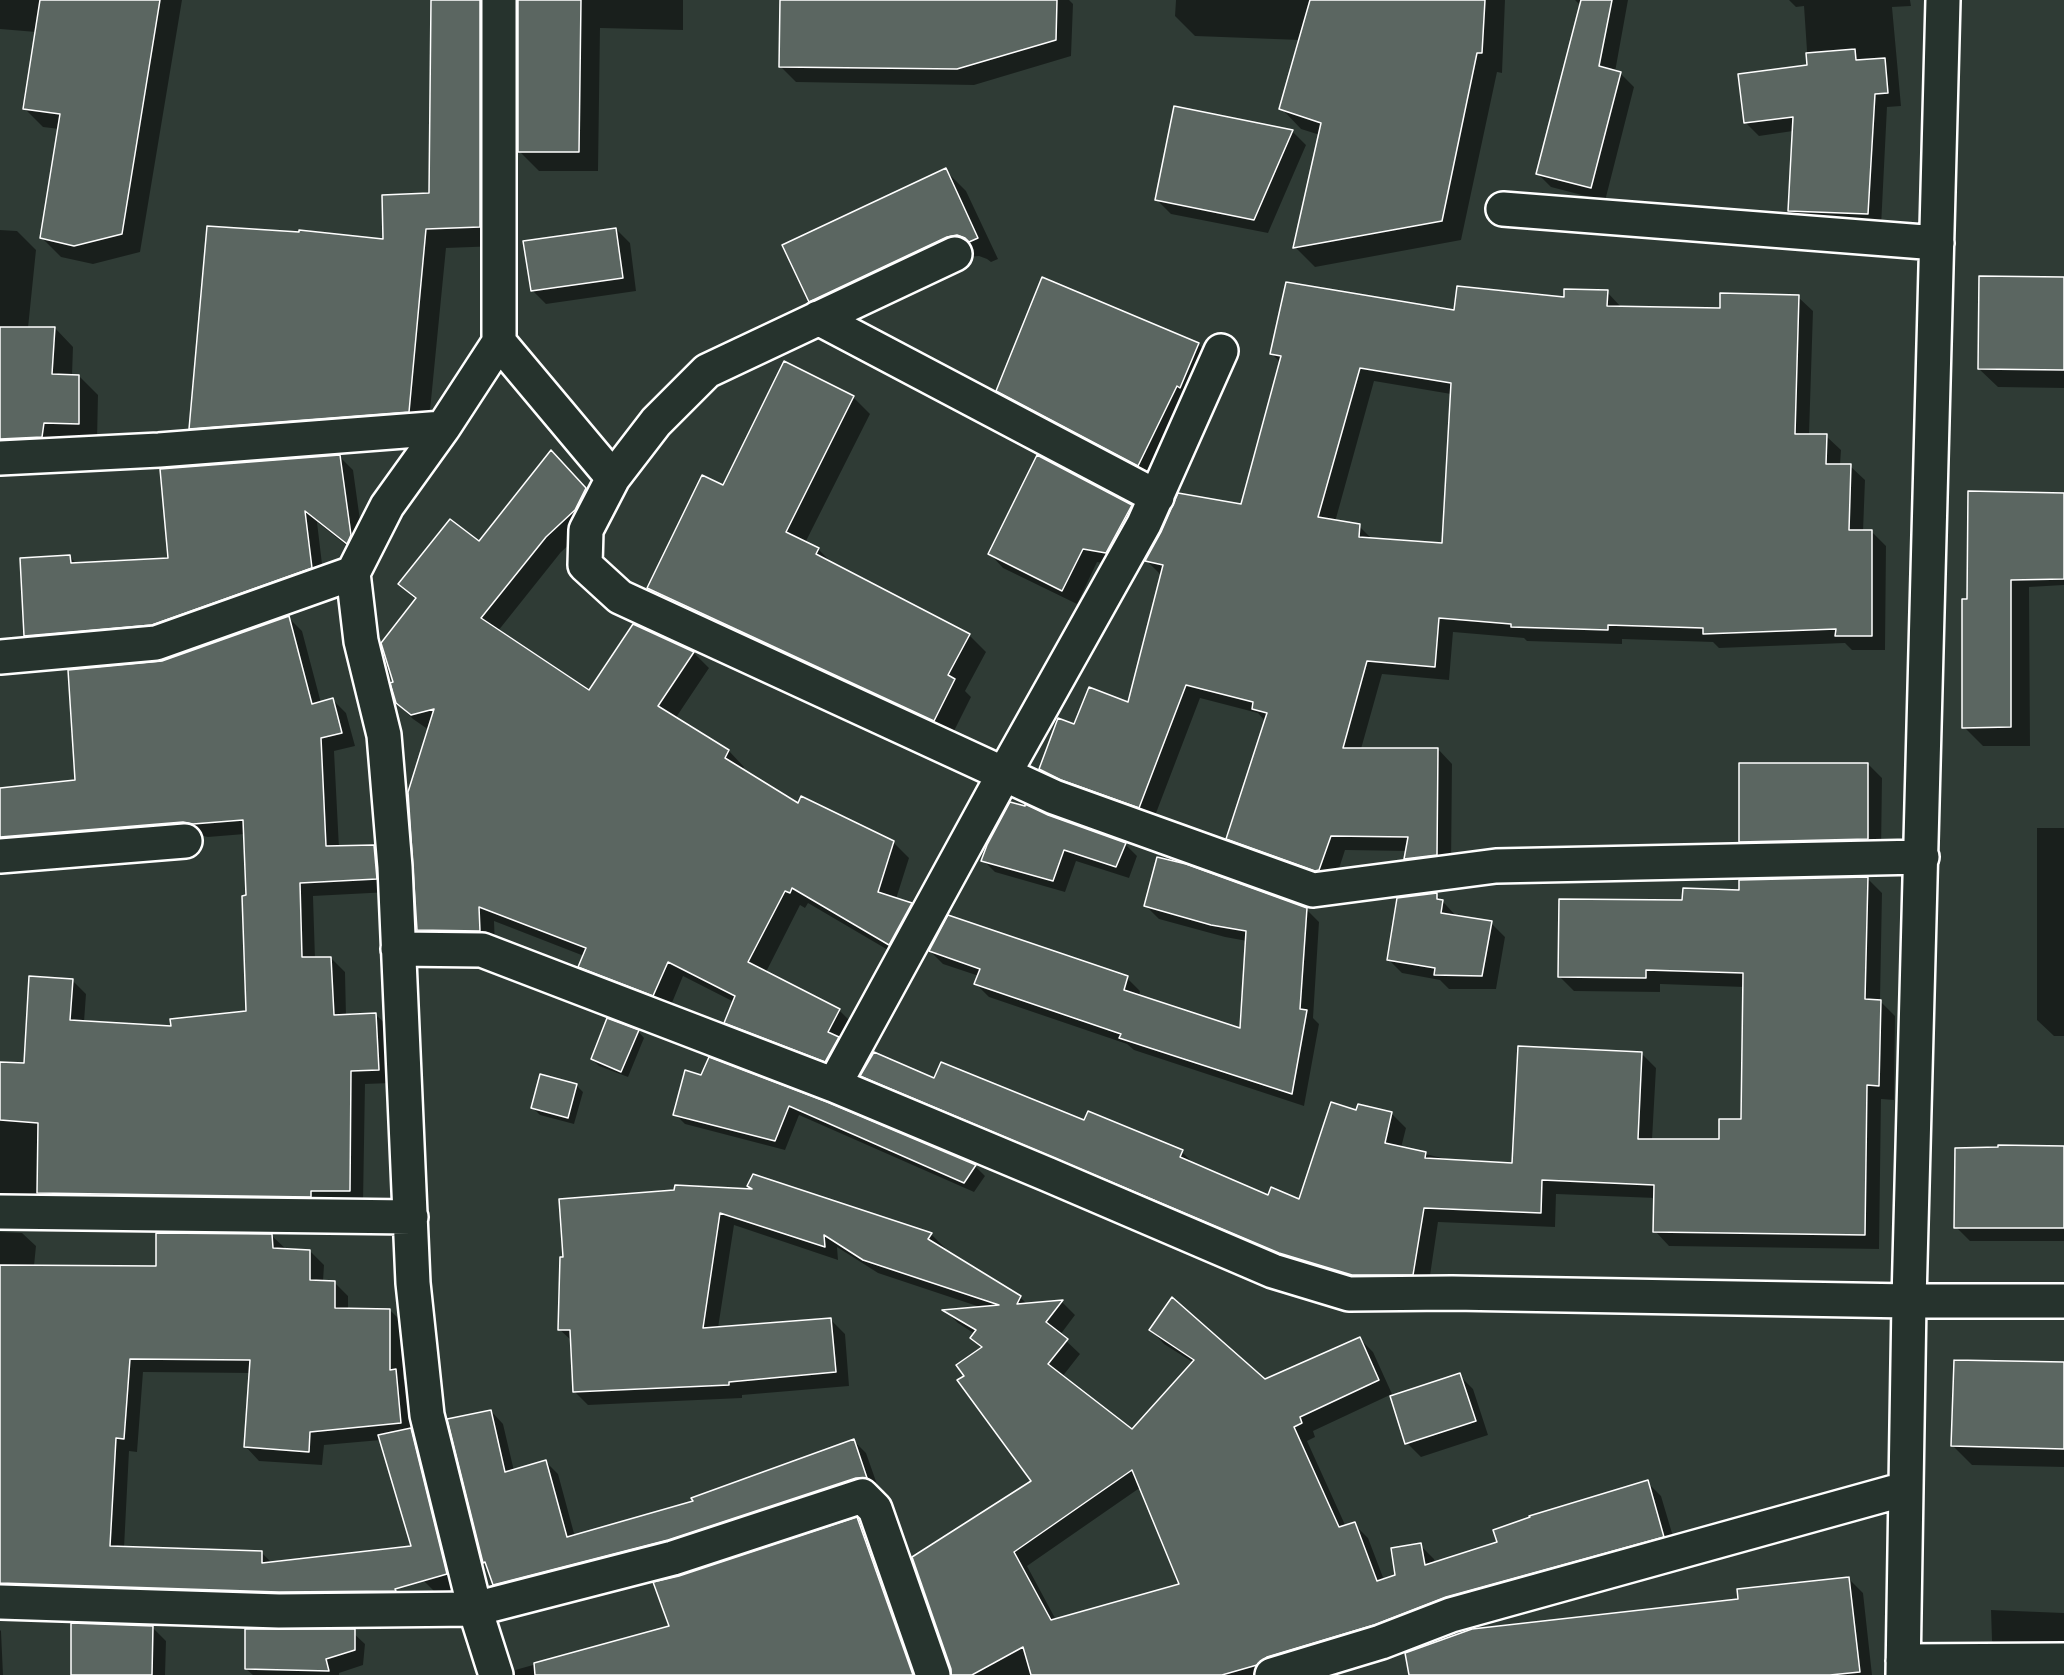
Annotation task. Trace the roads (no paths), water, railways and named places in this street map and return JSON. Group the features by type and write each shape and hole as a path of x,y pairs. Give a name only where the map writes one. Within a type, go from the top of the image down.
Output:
{"street":[{"path":"496,1675 475,1609 427,1414 413,1283 395,867 384,735 361,641 352,573 387,506 499,342 499,0"},
{"path":"1943,0 1922,857 1908,1301 1903,1668 2064,1660"},
{"path":"1503,209 1937,243"},
{"path":"955,254 707,371 656,422 613,478 586,530 585,565 620,597 1054,797 1313,890 1496,866 1922,857"},
{"path":"818,318 1157,497"},
{"path":"499,342 613,478"},
{"path":"834,1085 1144,524 1221,351"},
{"path":"0,458 159,450 442,428"},
{"path":"0,657 156,643 352,573"},
{"path":"0,856 185,841"},
{"path":"398,949 482,950 834,1085 1273,1271 1349,1294 1452,1293 1908,1301 2064,1301"},
{"path":"0,1212 411,1217"},
{"path":"1272,1675 1381,1642 1451,1615 1905,1489"},
{"path":"0,1602 279,1611 475,1609 673,1558 862,1496 875,1509 933,1675"}]}
